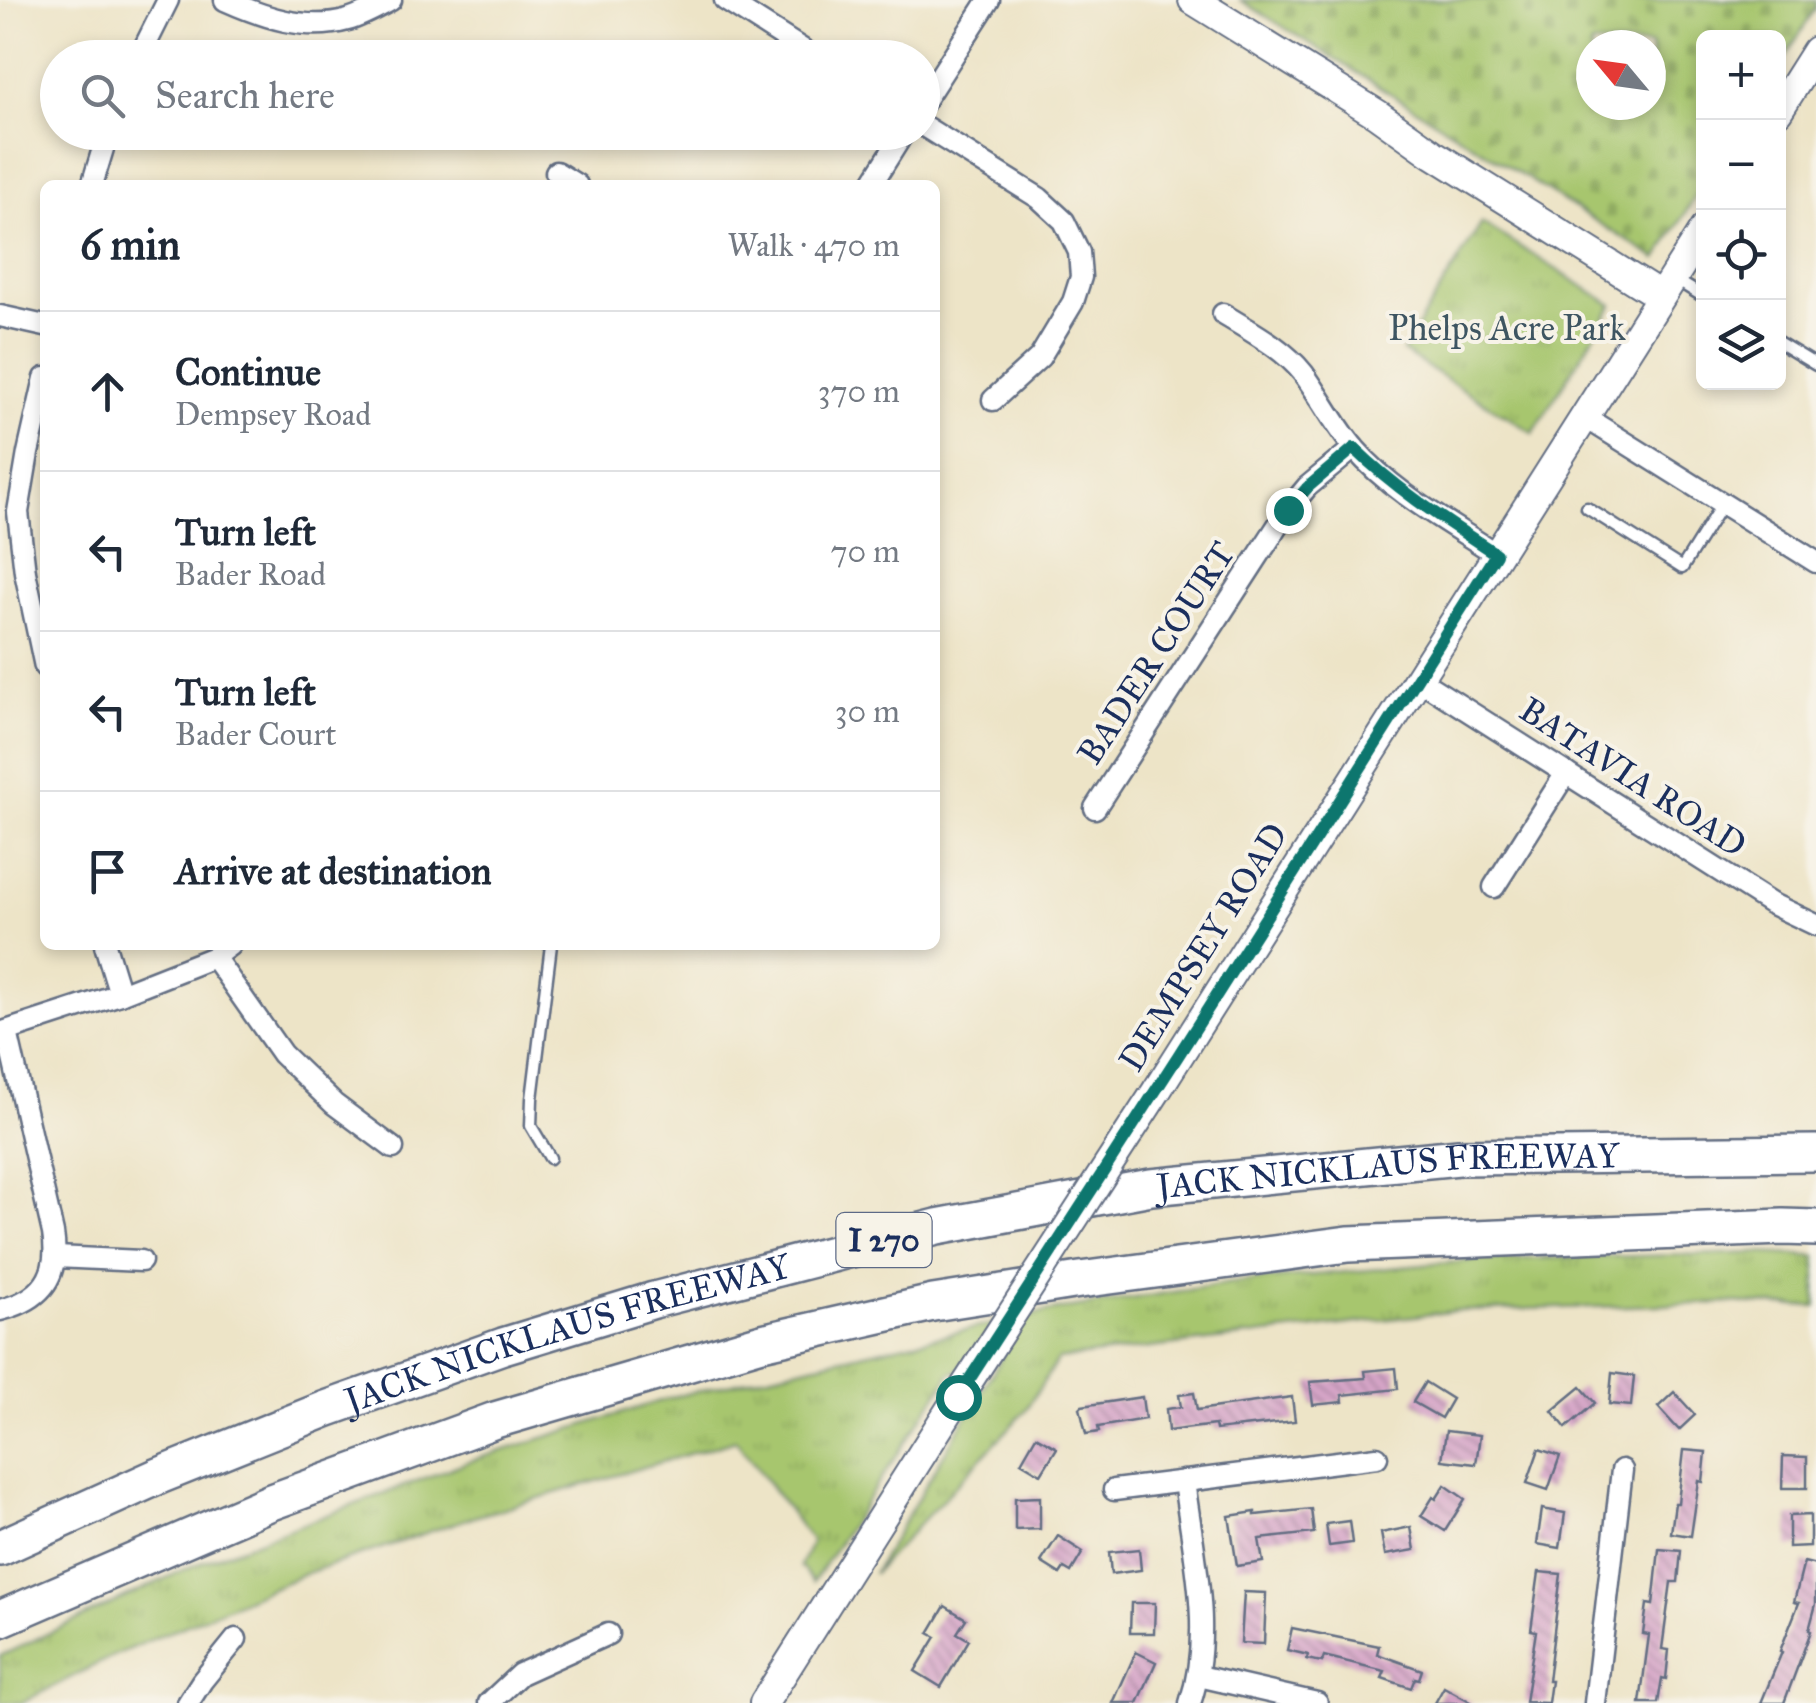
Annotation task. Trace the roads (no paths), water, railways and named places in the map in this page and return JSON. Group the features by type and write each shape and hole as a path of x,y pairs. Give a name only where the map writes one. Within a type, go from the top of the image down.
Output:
{"highway":[{"name":"JACK NICKLAUS FREEWAY","path":"0,1548 159,1476 307,1416 503,1346 654,1300 937,1226 1151,1187 1459,1157 1816,1153"},
{"name":"JACK NICKLAUS FREEWAY","path":"0,1620 270,1502 494,1420 762,1342 933,1304 1348,1244 1816,1228"}],"main road":[{"path":"1193,0 1377,114 1433,154 1666,287"},
{"path":"1786,99 1816,52"},
{"name":"DEMPSEY ROAD","path":"764,1703 1696,241"}],"street":[{"path":"148,40 168,0"},
{"path":"225,0 252,12 302,24 348,20 391,0"},
{"path":"725,0 788,40"},
{"path":"940,76 989,0"},
{"path":"940,136 1039,198 1064,221 1078,252 1081,277 1073,302 1040,356 993,400"},
{"path":"94,180 103,150"},
{"path":"874,180 893,150"},
{"path":"556,172 569,180"},
{"path":"1222,314 1271,345 1300,370 1354,448 1382,474 1412,499 1496,554"},
{"path":"0,316 40,325"},
{"path":"1583,416 1816,562"},
{"path":"40,421 36,455 18,512 25,572 40,642"},
{"name":"BADER COURT","path":"1095,808 1288,510 1308,487 1354,448"},
{"name":"BATAVIA ROAD","path":"1418,679 1770,903 1816,925"},
{"path":"1494,887 1566,773"},
{"path":"107,950 120,994"},
{"path":"0,1310 30,1300 46,1284 56,1256 54,1232 3,1032 120,994 222,951 282,1054 334,1104 393,1148"},
{"path":"56,1256 141,1261"},
{"path":"1114,1490 1377,1457"},
{"path":"1595,1703 1622,1470"},
{"path":"1184,1481 1201,1616 1200,1676 1190,1703"},
{"path":"489,1703 520,1674 608,1634"},
{"path":"188,1703 236,1639"},
{"path":"1200,1676 1317,1703"}],"lane":[{"path":"1666,287 1696,295"},
{"path":"1786,347 1816,365"},
{"path":"1586,508 1682,568 1722,503"},
{"path":"550,950 531,1126 550,1158"}],"park label":[{"name":"Phelps Acre Park","path":"1507,328"}]}
